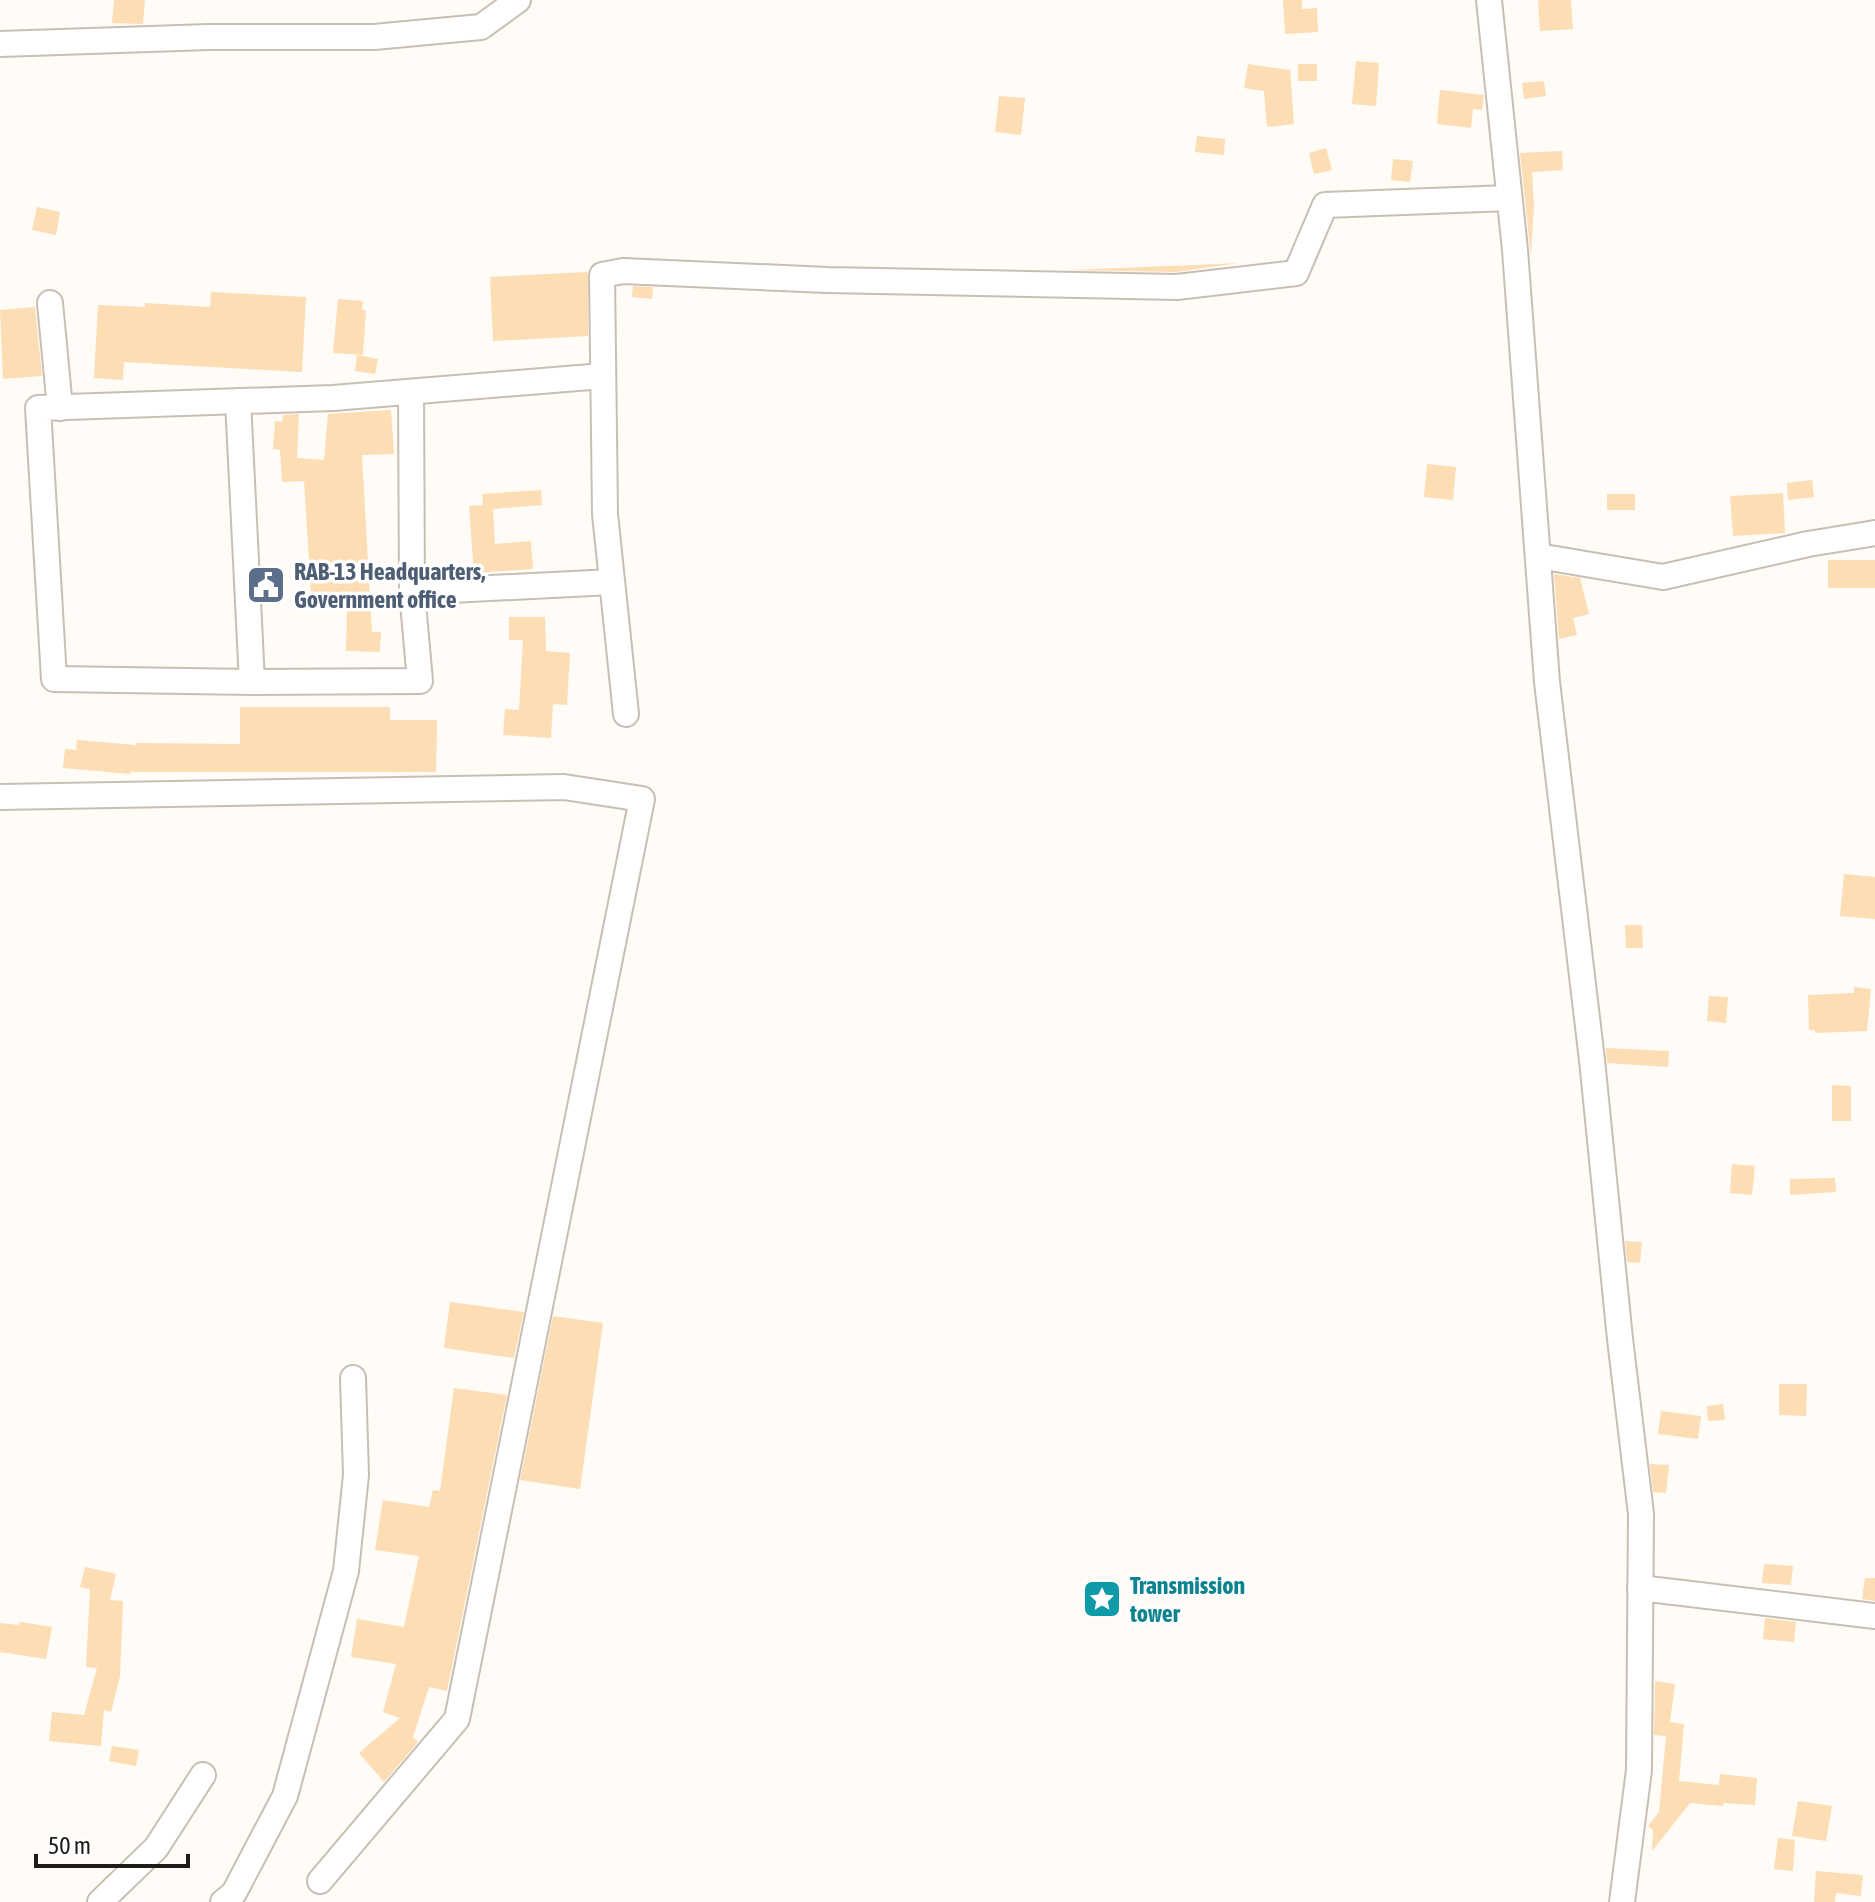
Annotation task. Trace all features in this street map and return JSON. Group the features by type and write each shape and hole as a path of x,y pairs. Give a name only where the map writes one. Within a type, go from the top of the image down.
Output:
{"street":[{"path":"0,44 209,37 374,37 481,27 518,0"},
{"path":"1489,0 1515,250 1547,682 1641,1514 1639,1770 1622,1902"},
{"path":"626,714 605,514 602,275 623,271 827,280 1177,287 1296,273 1325,205 1509,198"},
{"path":"50,303 60,408"},
{"path":"411,392 412,592 420,681 54,679 38,408 333,398 603,376"},
{"path":"238,401 252,682"},
{"path":"1538,556 1663,577 1808,544 1875,533"},
{"path":"412,592 612,582"},
{"path":"0,797 564,787 642,799 457,1719 320,1881"},
{"path":"223,1902 234,1893 285,1796 346,1571 356,1475 353,1378"},
{"path":"1640,1588 1875,1616"},
{"path":"100,1902 156,1848 203,1775"}],"building":[{"path":"114,0 145,0 143,24 112,23"},
{"path":"1283,0 1302,0 1302,9 1317,8 1318,32 1285,34"},
{"path":"1538,0 1571,0 1573,29 1540,31"},
{"path":"1356,61 1379,63 1376,106 1352,104"},
{"path":"1248,64 1290,70 1294,124 1267,127 1264,91 1244,88"},
{"path":"1298,64 1317,64 1317,81 1298,81"},
{"path":"1544,81 1546,96 1524,99 1522,83"},
{"path":"1440,90 1484,95 1482,110 1473,109 1471,128 1437,124"},
{"path":"999,96 1025,98 1021,135 995,132"},
{"path":"1197,136 1225,139 1224,155 1195,152"},
{"path":"1326,148 1332,170 1314,174 1309,153"},
{"path":"1562,151 1563,170 1532,172 1531,257 1520,153"},
{"path":"1393,159 1413,161 1410,182 1391,180"},
{"path":"37,207 60,212 56,235 32,230"},
{"path":"1239,263 1176,272 1067,270 1196,265"},
{"path":"588,272 588,336 493,341 490,277"},
{"path":"633,286 653,287 652,299 632,297"},
{"path":"211,292 306,297 302,372 124,362 123,380 94,378 98,305 145,307 145,303 210,307"},
{"path":"338,299 363,301 362,310 366,310 363,355 333,353"},
{"path":"35,307 42,376 3,379 0,310"},
{"path":"357,355 378,359 375,374 355,371"},
{"path":"391,410 394,454 362,455 372,632 381,632 380,652 346,651 347,606 312,608 304,481 282,482 280,450 273,449 275,421 282,422 283,415 299,414 297,458 324,460 328,414"},
{"path":"1427,464 1456,467 1453,500 1424,497"},
{"path":"1812,480 1814,497 1788,500 1787,483"},
{"path":"541,490 542,505 493,509 495,544 531,541 533,569 474,573 469,506 483,505 482,494"},
{"path":"1783,493 1785,533 1733,536 1730,496"},
{"path":"1607,494 1635,494 1635,510 1607,510"},
{"path":"1828,560 1875,560 1875,588 1828,588"},
{"path":"1554,574 1580,578 1589,614 1573,618 1577,635 1559,639"},
{"path":"509,617 545,617 546,651 570,653 567,705 553,704 551,738 503,735 505,709 519,710 523,640 509,640"},
{"path":"240,707 390,707 390,720 437,720 436,772 130,774 63,768 65,749 76,750 77,740 136,745 240,744"},
{"path":"1844,874 1875,877 1875,919 1840,916"},
{"path":"1625,925 1642,925 1643,948 1626,948"},
{"path":"1854,987 1871,989 1867,1031 1815,1033 1815,1030 1809,1030 1808,995 1854,993"},
{"path":"1709,996 1728,997 1726,1023 1707,1021"},
{"path":"1606,1048 1669,1051 1668,1067 1607,1063"},
{"path":"1832,1085 1851,1086 1851,1121 1832,1121"},
{"path":"1732,1164 1755,1166 1752,1195 1730,1193"},
{"path":"1835,1178 1836,1192 1790,1195 1790,1179"},
{"path":"1625,1241 1642,1242 1640,1263 1627,1262"},
{"path":"450,1302 524,1312 514,1358 444,1348"},
{"path":"553,1316 603,1323 580,1489 520,1480"},
{"path":"1779,1384 1807,1384 1806,1416 1779,1415"},
{"path":"454,1388 507,1395 447,1691 429,1687 413,1737 418,1742 384,1782 359,1753 400,1718 383,1712 396,1664 351,1657 357,1619 404,1627 419,1556 375,1550 383,1500 429,1507 433,1490 440,1491"},
{"path":"1723,1404 1725,1420 1708,1421 1707,1406"},
{"path":"1661,1411 1701,1416 1698,1439 1658,1434"},
{"path":"1650,1464 1669,1465 1666,1493 1653,1492"},
{"path":"1764,1564 1793,1566 1791,1585 1762,1583"},
{"path":"85,1567 116,1574 110,1600 123,1601 120,1676 111,1712 104,1710 101,1746 49,1741 52,1712 84,1715 97,1668 86,1667 90,1589 80,1587"},
{"path":"1865,1578 1875,1578 1875,1601 1862,1599"},
{"path":"1765,1618 1796,1622 1794,1642 1763,1639"},
{"path":"20,1622 52,1627 46,1659 0,1652 0,1623 19,1625"},
{"path":"1655,1681 1675,1684 1670,1722 1684,1724 1679,1781 1719,1785 1720,1774 1757,1778 1755,1805 1690,1803 1652,1851 1653,1830 1648,1826 1659,1812 1666,1736 1654,1735"},
{"path":"112,1746 139,1750 136,1766 109,1761"},
{"path":"1798,1801 1832,1806 1826,1841 1792,1836"},
{"path":"1778,1838 1795,1840 1793,1871 1774,1869"},
{"path":"1816,1871 1863,1875 1861,1896 1836,1893 1835,1902 1814,1902"}],"place":[{"name":"RAB-13 Headquarters, Government office","path":"266,585"},
{"name":"Transmission tower","path":"1102,1599"}]}
